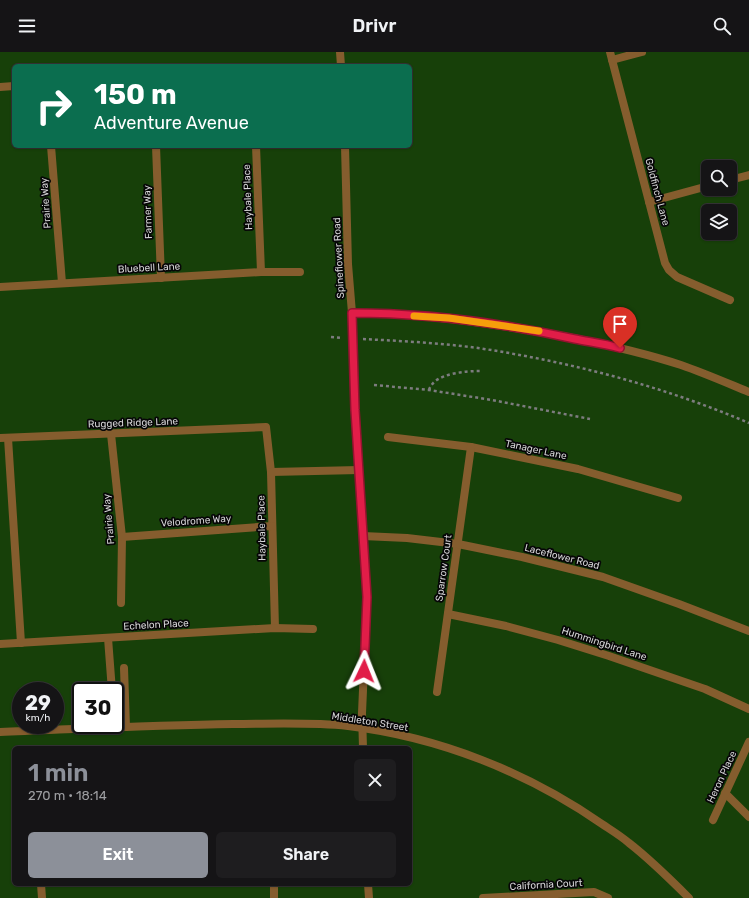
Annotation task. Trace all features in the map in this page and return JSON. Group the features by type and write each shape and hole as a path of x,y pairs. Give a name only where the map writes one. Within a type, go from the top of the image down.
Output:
{"street":[{"path":"340,52 341,64"},
{"path":"611,56 642,52"},
{"name":"Goldfinch Lane","path":"611,56 663,254 669,270 677,277 730,300"},
{"path":"0,87 12,86"},
{"name":"Prairie Way","path":"51,148 62,283"},
{"name":"Farmer Way","path":"156,148 161,278"},
{"name":"Haybale Place","path":"256,148 261,272"},
{"name":"Spineflower Road","path":"345,148 348,264 352,313 359,470 367,597 362,728 363,746"},
{"path":"737,178 749,175"},
{"path":"649,202 701,188"},
{"name":"Bluebell Lane","path":"0,287 261,272 300,272"},
{"path":"352,313 379,313 449,318 526,329 605,344 682,365 749,392"},
{"name":"Haybale Place","path":"266,427 271,472 275,628"},
{"name":"Rugged Ridge Lane","path":"4,438 266,427"},
{"name":"Prairie Way","path":"111,434 122,537 121,604"},
{"name":"Tanager Lane","path":"388,436 471,447 578,469 678,498"},
{"path":"4,438 21,642"},
{"name":"Sparrow Court","path":"437,692 471,447"},
{"path":"271,472 359,470"},
{"name":"Velodrome Way","path":"122,537 272,526"},
{"name":"Laceflower Road","path":"363,536 407,538 458,544 603,577 749,631"},
{"name":"Hummingbird Lane","path":"448,614 536,634 609,656 705,689 749,709"},
{"name":"Echelon Place","path":"0,644 275,628 313,629"},
{"path":"108,638 111,682"},
{"path":"124,668 126,727"},
{"name":"Middleton Street","path":"0,732 126,727 316,724 362,728 391,733 438,745 487,761 576,806 628,842 666,874 689,898"},
{"name":"Heron Place","path":"713,820 749,742"},
{"path":"725,793 749,817"},
{"path":"41,886 42,898"},
{"path":"274,886 274,898"},
{"path":"368,886 369,898"},
{"name":"California Court","path":"483,898 594,892 608,898"}],"path":[{"path":"331,338 343,338"},
{"path":"362,338 477,348 575,366 656,388 711,407 749,423"},
{"path":"429,390 435,382 454,373 481,371"},
{"path":"374,385 429,390 492,400 590,420"}],"green space":[{"path":"0,52 749,52 749,898 0,898"}],"slow traffic":[{"path":"414,316 449,318 539,331"}],"route":[{"path":"364,671 367,597 355,410 352,313 379,313 449,318 556,334 620,348"}]}
